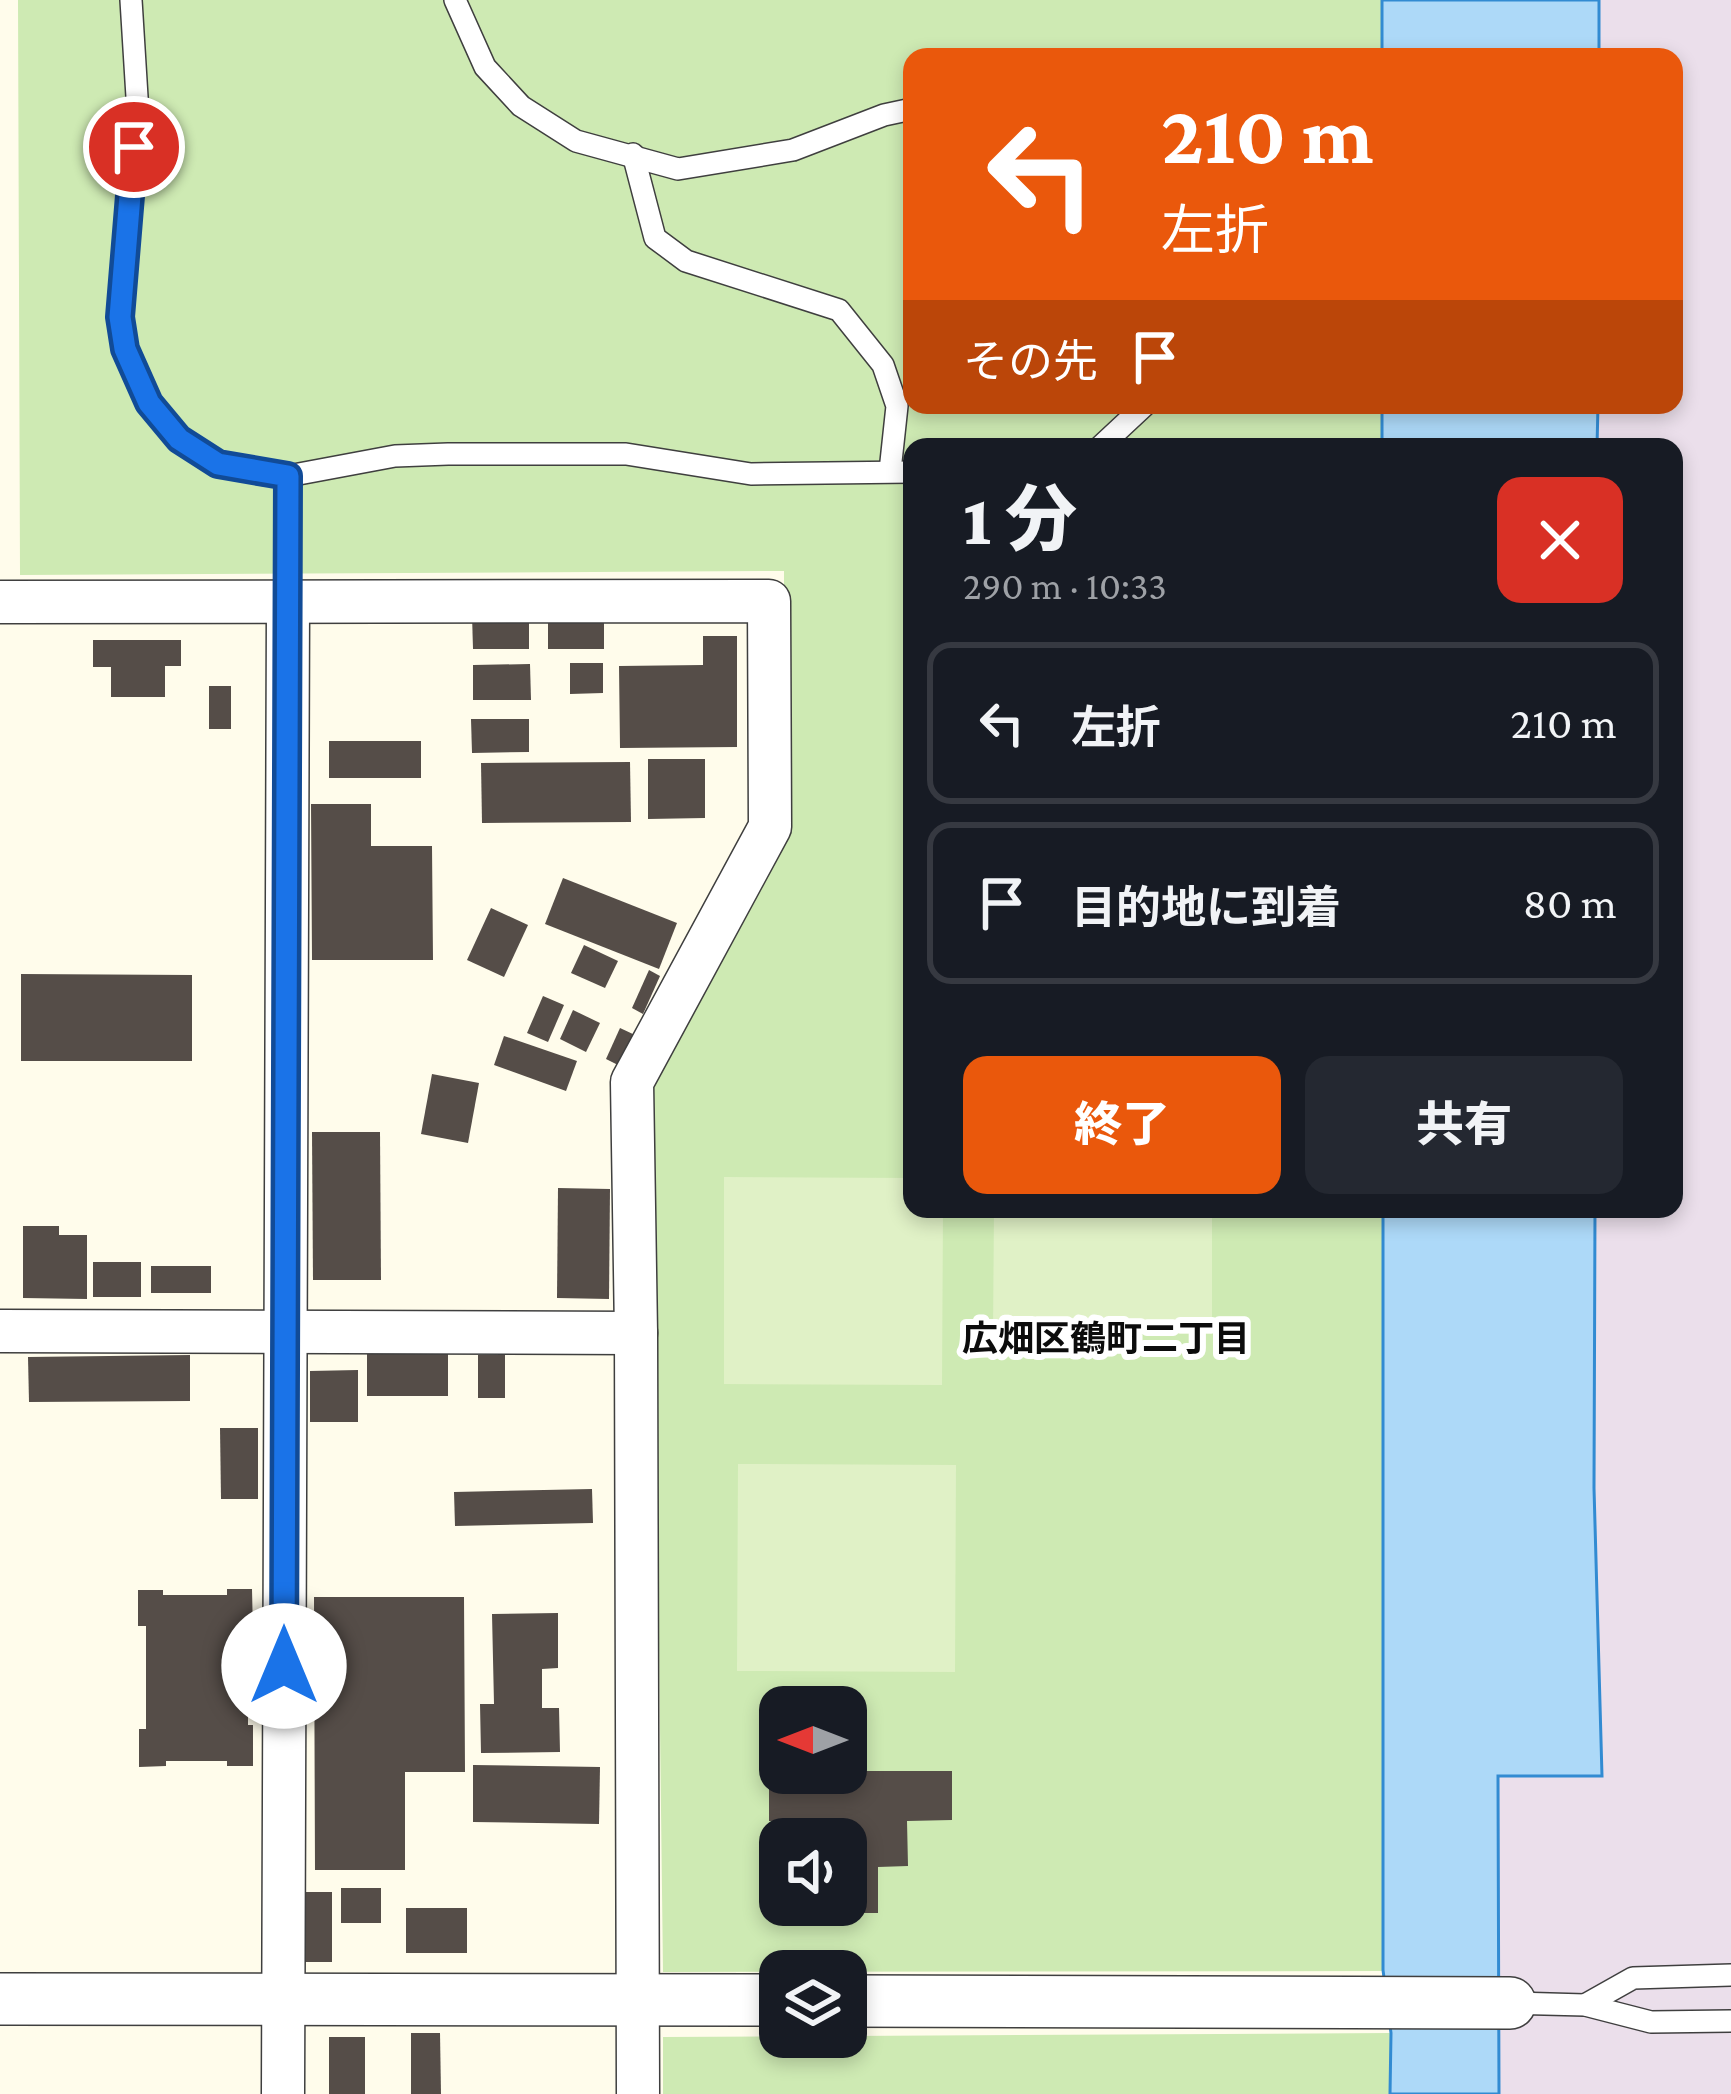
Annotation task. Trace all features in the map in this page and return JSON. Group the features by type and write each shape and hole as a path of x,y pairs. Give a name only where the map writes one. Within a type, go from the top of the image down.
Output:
{"street":[{"path":"0,602 769,601 770,827 632,1082 638,2094"},
{"path":"283,2094 288,604"},
{"path":"0,1330 636,1333"},
{"path":"0,1999 759,2000"},
{"path":"867,2000 1510,2003"}],"lane":[{"path":"131,0 138,113 120,317 125,349 149,403 179,439 218,464 288,476 395,456 626,454 751,474 901,471 897,406 883,364 839,310 686,261 655,238 633,154"},
{"path":"455,0 485,67 521,106 576,141 678,169 793,150 903,111"},
{"path":"1110,438 1135,414"},
{"path":"288,476 288,604"},
{"path":"1585,2005 1634,1978 1731,1975"},
{"path":"1510,2003 1585,2005 1651,2022 1731,2021"}],"shaded area":[{"path":"1599,0 1731,0 1731,2094 1499,2094 1498,1775 1601,1776 1594,1488 1595,1218 1683,1218 1683,438 1597,438 1598,414 1683,414 1683,48 1599,48"}],"green space":[{"path":"18,0 1382,0 1382,48 903,48 903,414 1382,414 1382,438 903,438 903,1218 1383,1218 1383,1971 867,1972 867,1950 759,1950 759,1972 663,1972 652,1075 784,831 784,571 20,575"},
{"path":"724,1177 903,1178 903,1218 943,1218 942,1385 724,1384"},
{"path":"994,1218 1212,1218 1212,1334 993,1333"},
{"path":"738,1464 956,1465 955,1672 737,1671"},
{"path":"1391,2033 1390,2094 663,2094 663,2037 759,2036 759,2058 867,2058 867,2036"}],"water":[{"path":"1382,0 1599,0 1599,48 1382,48"},
{"path":"1382,414 1598,414 1597,438 1382,438"},
{"path":"1383,1218 1595,1218 1594,1488 1602,1776 1498,1776 1499,2094 1390,2094 1391,2033 1383,1970"}],"building":[{"path":"604,612 604,649 548,649 548,613"},
{"path":"529,614 529,649 473,649 472,615"},
{"path":"703,636 737,636 737,747 620,748 619,666 703,665"},
{"path":"93,640 181,640 181,666 165,666 165,697 111,697 111,667 93,667"},
{"path":"570,663 603,663 603,693 570,694"},
{"path":"530,664 531,700 473,700 473,665"},
{"path":"209,686 231,686 231,729 209,729"},
{"path":"471,719 529,719 529,752 472,753"},
{"path":"329,741 421,741 421,778 329,778"},
{"path":"648,759 705,759 705,818 648,819"},
{"path":"630,762 631,822 482,823 481,763"},
{"path":"311,804 371,804 371,846 432,846 433,960 312,960"},
{"path":"563,878 677,923 659,969 545,924"},
{"path":"491,908 528,925 504,977 467,960"},
{"path":"584,945 618,961 605,988 571,973"},
{"path":"649,970 660,976 643,1014 632,1008"},
{"path":"21,974 192,975 192,1061 21,1061"},
{"path":"543,996 564,1005 548,1042 527,1033"},
{"path":"573,1010 600,1023 586,1052 560,1039"},
{"path":"620,1028 635,1035 620,1066 606,1059"},
{"path":"504,1036 577,1061 566,1091 494,1065"},
{"path":"432,1074 479,1083 468,1143 421,1134"},
{"path":"312,1132 380,1132 381,1280 313,1280"},
{"path":"558,1188 610,1189 609,1299 557,1298"},
{"path":"23,1226 59,1226 59,1235 87,1235 87,1299 23,1298"},
{"path":"93,1262 141,1262 141,1297 93,1297"},
{"path":"151,1266 211,1266 211,1293 151,1293"},
{"path":"367,1348 448,1348 448,1396 367,1396"},
{"path":"190,1355 190,1401 29,1402 28,1357"},
{"path":"478,1355 505,1355 505,1398 478,1398"},
{"path":"358,1370 358,1422 310,1422 310,1371"},
{"path":"220,1428 258,1428 258,1499 221,1499"},
{"path":"592,1489 593,1523 455,1526 454,1492"},
{"path":"227,1589 252,1589 248,1725 253,1725 253,1766 166,1761 166,1766 139,1767 139,1729 146,1729 146,1626 138,1626 138,1590 227,1595"},
{"path":"314,1597 464,1597 465,1772 405,1772 405,1870 315,1870"},
{"path":"558,1613 558,1668 542,1669 542,1708 559,1708 560,1752 481,1753 480,1704 494,1704 492,1614"},
{"path":"473,1765 600,1767 599,1824 473,1822"},
{"path":"867,1771 952,1771 952,1820 907,1821 908,1866 878,1867 878,1913 867,1913 867,1818 769,1818 769,1794 867,1794"},
{"path":"341,1888 381,1888 381,1923 341,1923"},
{"path":"305,1892 332,1892 332,1962 305,1962"},
{"path":"406,1908 467,1908 467,1953 406,1953"},
{"path":"411,2033 440,2033 441,2094 411,2094"},
{"path":"329,2037 365,2037 365,2094 329,2094"}],"district":[{"name":"広畑区鶴町二丁目","path":"1106,1339"}],"route":[{"path":"134,147 120,317 125,349 149,403 179,439 218,464 288,476 284,1666"}]}
